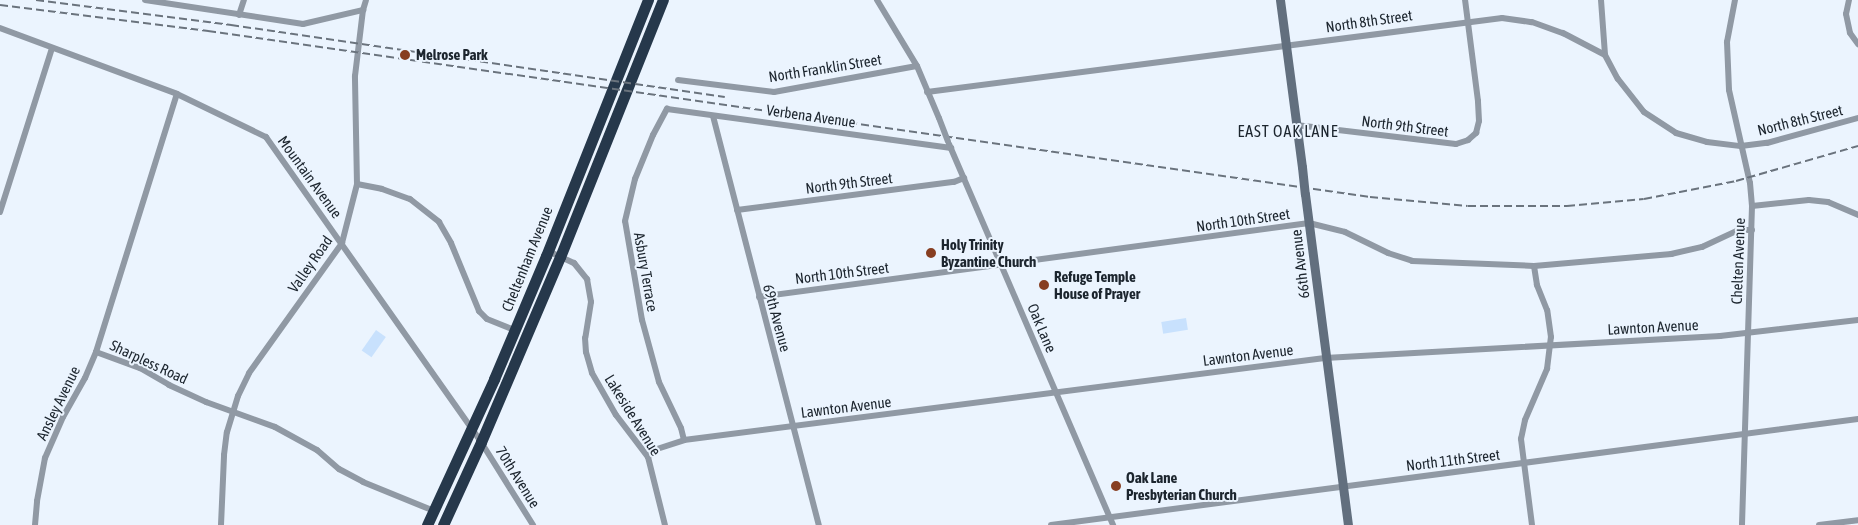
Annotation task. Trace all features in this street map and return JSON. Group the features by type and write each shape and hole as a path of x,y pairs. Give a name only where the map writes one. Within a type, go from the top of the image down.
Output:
{"highway":[{"name":"Cheltenham Avenue","path":"427,525 472,428 548,251 648,0"},
{"name":"Cheltenham Avenue","path":"443,525 482,442 560,257 663,0"}],"street":[{"path":"149,0 303,24 363,10"},
{"path":"239,15 244,0"},
{"name":"Valley Road","path":"221,525 224,455 238,396 250,373 342,243 357,184 355,76 363,10 366,0"},
{"path":"877,0 917,66 928,92"},
{"name":"66th Avenue","path":"1280,0 1348,525"},
{"path":"1465,0 1468,21"},
{"path":"1601,0 1605,55"},
{"name":"Chelten Avenue","path":"1735,0 1728,42 1729,90 1750,183 1752,206 1742,525"},
{"path":"1849,0 1846,14 1850,33 1858,44"},
{"name":"North 8th Street","path":"928,92 1502,18 1532,22 1563,33 1605,55 1618,79 1644,112 1676,133 1707,142 1741,146 1767,143 1858,118"},
{"name":"North 9th Street","path":"1296,125 1456,144 1468,140 1476,131 1478,101 1468,21"},
{"name":"Mountain Avenue","path":"0,28 177,94 266,137 482,442"},
{"path":"0,212 52,48"},
{"name":"North Franklin Street","path":"678,80 774,92 917,66"},
{"name":"Oak Lane","path":"928,92 1113,525"},
{"name":"Sharpless Road","path":"177,94 96,352 140,368 169,385 233,412 275,427 317,450 339,469 363,482 434,511"},
{"name":"Verbena Avenue","path":"667,109 949,144"},
{"name":"Asbury Terrace","path":"667,109 653,135 635,179 625,221 628,249 645,329 659,382 681,428 684,440"},
{"name":"69th Avenue","path":"713,116 818,525"},
{"name":"North 9th Street","path":"737,210 954,182 964,178"},
{"path":"357,184 382,189 410,199 439,222 451,243 479,311 487,319 514,330"},
{"path":"1752,206 1809,200 1828,202 1858,215"},
{"name":"North 10th Street","path":"758,297 1309,223 1345,232 1388,253 1412,261 1534,266 1679,253 1702,247 1732,232 1752,230"},
{"name":"Lakeside Avenue","path":"548,251 577,266 589,285 591,302 585,338 586,352 592,374 635,443 648,457 665,525"},
{"path":"1532,525 1524,464 1522,429 1547,369 1550,346 1549,320 1537,285 1534,266"},
{"name":"Lawnton Avenue","path":"648,457 657,449 684,440 1325,358 1748,334 1858,320"},
{"name":"Ansley Avenue","path":"35,525 36,501 45,458 63,417 85,378 96,352"},
{"name":"North 11th Street","path":"1051,525 1858,419"},
{"name":"70th Avenue","path":"482,442 532,525"},
{"path":"1818,525 1858,520"}],"shaded area":[{"path":"1186,318 1188,330 1163,334 1161,322"},
{"path":"376,330 386,337 371,357 362,350"}],"railway":[{"path":"36,0 231,25 725,97"},
{"path":"0,5 208,31 1370,197 1468,206 1567,206 1644,199 1736,181 1858,146"}],"place":[{"name":"Melrose Park","path":"405,55"},
{"name":"Holy Trinity Byzantine Church","path":"931,253"},
{"name":"Refuge Temple House of Prayer","path":"1044,285"},
{"name":"Oak Lane Presbyterian Church","path":"1116,486"}],"district":[{"name":"EAST OAK LANE","path":"1288,131"}]}
